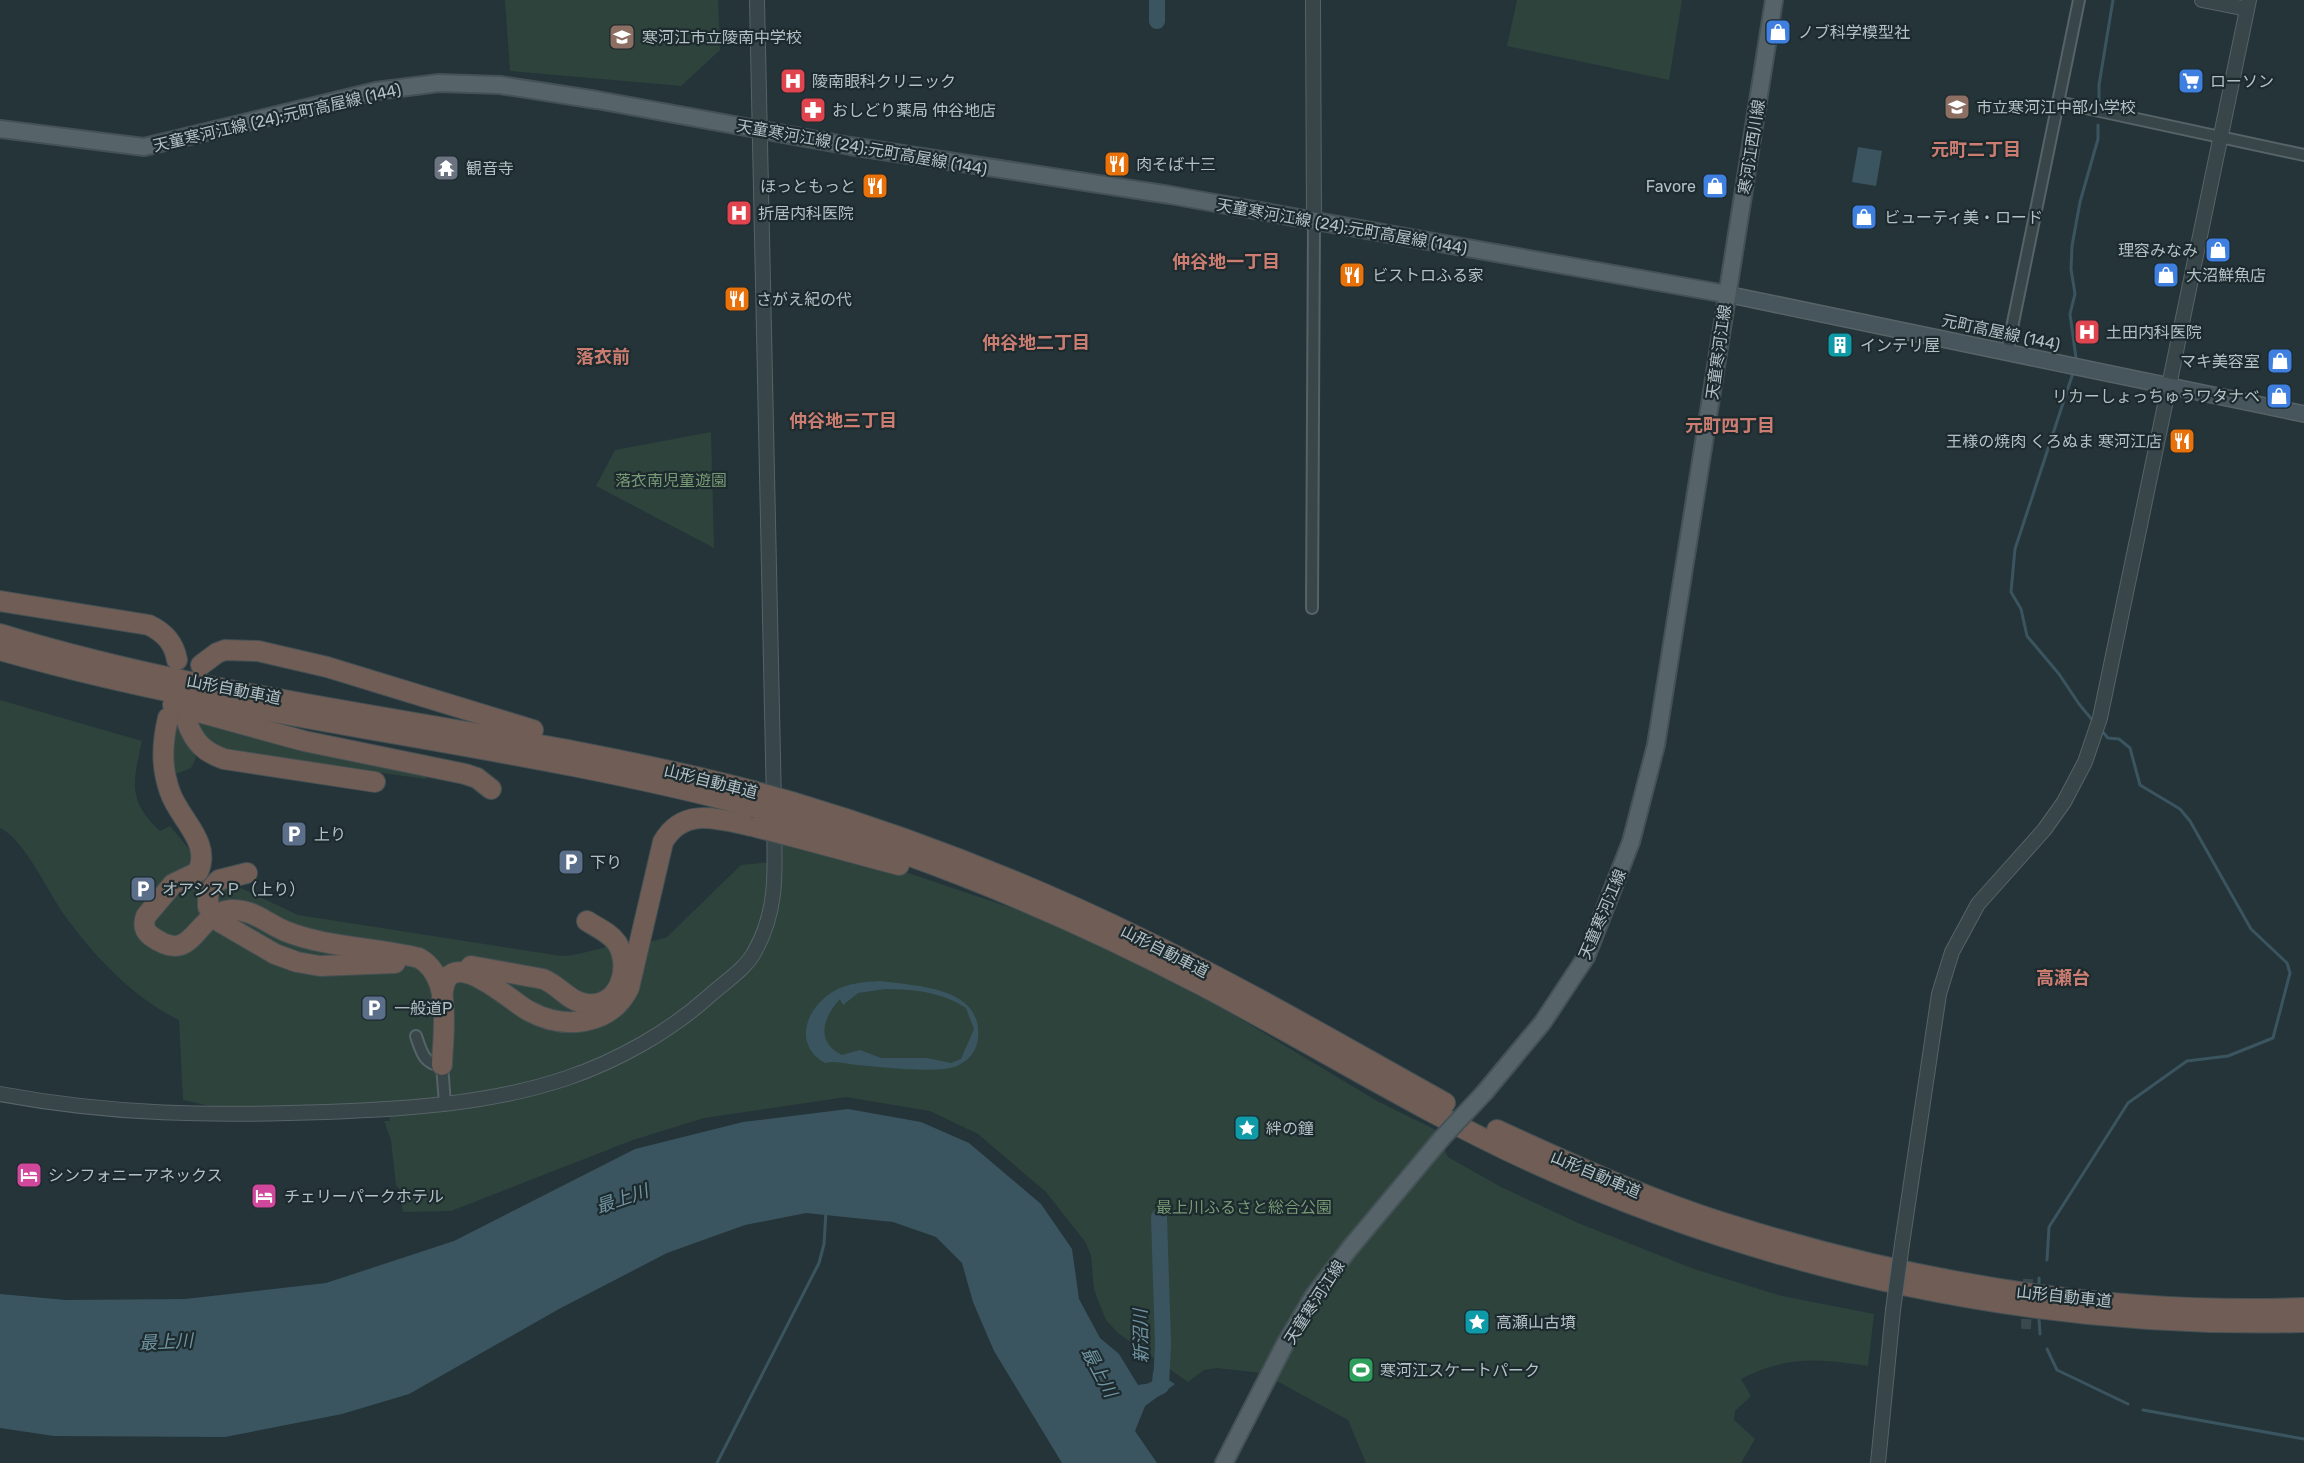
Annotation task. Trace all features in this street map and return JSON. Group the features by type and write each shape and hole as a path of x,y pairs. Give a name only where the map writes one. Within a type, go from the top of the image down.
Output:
{"highway":[{"path":"0,601 149,625 166,636 177,660"},
{"name":"山形自動車道","path":"0,634 163,675 573,750 754,799 791,818 928,862 1144,948"},
{"path":"201,665 225,650 245,649 272,654 387,685 509,725 705,773 754,799"},
{"name":"山形自動車道","path":"0,650 185,696 754,799"},
{"path":"0,656 304,741 465,774 477,778 491,789"},
{"path":"375,782 224,759 204,750 177,720 163,746 166,782 174,804 199,842 202,859 198,872 173,884 146,916 145,928 147,933 165,946 173,947 187,942 213,916 229,910 248,912 299,936 419,958 435,972 442,999"},
{"path":"442,1065 442,999 446,980 452,974 458,973 484,980 529,1011 551,1019 586,1020 607,1015 623,999 629,988 663,842 669,832 683,821 701,816 756,827 791,818"},
{"name":"山形自動車道","path":"791,818 934,849 1005,877 1481,1123 1610,1180 1735,1227 1905,1272 2013,1291 2182,1307 2304,1308"},
{"path":"247,873 227,876 212,886 207,900 213,916 275,954 297,962 320,966 385,962 414,968 424,979 442,1065"},
{"path":"434,1019 431,984 435,972 444,964 456,963 543,979 552,983 575,1001 585,1004 604,1002 618,989 624,969 623,959 615,941 587,921"},
{"name":"山形自動車道","path":"1169,960 1473,1133 1604,1194 1733,1241 1837,1271 2015,1306 2182,1322 2304,1322"}],"main road":[{"name":"寒河江西川線","path":"1726,294 1774,0"},
{"name":"天童寒河江線 (24);元町高屋線 (144)","path":"0,129 144,147 376,91 438,83 521,88 761,131 1170,195 1726,294"},
{"name":"元町高屋線 (144)","path":"1726,294 2304,414"},
{"name":"天童寒河江線","path":"1224,1463 1285,1344 1314,1295 1442,1138 1485,1092 1543,1022 1586,957 1631,842 1656,745 1726,294"}],"street":[{"path":"0,1094 66,1106 225,1116 445,1104 499,1095 567,1078 661,1032 695,1008 754,955 770,919 775,897 757,0"},
{"path":"1312,608 1314,0"},
{"path":"2007,352 2079,0"},
{"path":"1878,1463 1893,1310 1939,994 1952,952 1978,904 2057,812 2085,762 2100,718 2167,385 2248,4 2202,0"},
{"path":"2058,102 2304,155"},
{"path":"416,1036 427,1061 442,1065 445,1104"}],"green space":[{"name":"寒河江市立陵南中学校","path":"505,0 718,0 720,50 681,86 510,71"},
{"path":"1517,0 1682,0 1669,80 1507,46"},
{"name":"落衣南児童遊園","path":"711,432 714,548 596,486 615,450"},
{"name":"最上川ふるさと総合公園","path":"0,700 142,741 136,768 135,790 137,800 149,820 160,831 170,826 209,873 298,915 561,956 575,954 667,937 741,865 782,861 783,841 885,865 1032,915 1091,938 1234,1015 1377,1101 1434,1129 1448,1157 1501,1187 1578,1223 1694,1269 1782,1296 1874,1314 1868,1366 1818,1361 1789,1362 1758,1371 1741,1379 1751,1396 1735,1411 1734,1420 1755,1439 1741,1463 1366,1463 1348,1420 1262,1373 1217,1368 1204,1370 1188,1382 1118,1333 1106,1320 1094,1290 1091,1256 1086,1243 1046,1192 978,1134 930,1111 846,1097 704,1118 633,1140 451,1211 403,1212 399,1188 396,1185 391,1140 384,1121 390,1121 387,1104 223,1109 183,1100 179,1020 147,1001 104,963 68,920 19,844 0,828"},
{"path":"177,715 180,715 196,758 191,768 176,774 169,759"},
{"path":"193,719 427,775 426,779 209,749"}],"water":[{"path":"1858,147 1882,151 1876,186 1852,182"},
{"path":"880,981 929,988 959,999 970,1008 977,1021 978,1038 972,1055 957,1066 923,1070 837,1062 825,1063 815,1055 806,1036 810,1016 816,1007 824,998 839,988 862,982","holes":["885,989 937,995 966,1008 974,1029 961,1059 951,1063 927,1058 881,1058 860,1050 842,1055 833,1050 825,1036 825,1029 826,1021 834,1006 840,999 843,1005 858,993"]},
{"name":"最上川","path":"848,1109 921,1122 969,1143 1041,1204 1072,1249 1079,1299 1100,1338 1119,1354 1138,1385 1152,1383 1153,1371 1175,1384 1145,1406 1135,1431 1157,1463 1062,1463 994,1351 973,1302 962,1263 936,1237 893,1222 806,1213 745,1225 667,1253 559,1309 409,1394 342,1414 225,1437 54,1436 0,1428 0,1294 66,1300 185,1299 326,1283 454,1241 635,1149 743,1122"}],"waterway":[{"name":"新沼川","path":"1157,0 1157,21"},
{"path":"2099,106 2099,85 2113,0"},
{"path":"2076,358 2070,314 2075,294 2071,269 2072,246 2080,202 2098,139 2098,125"},
{"path":"2073,373 2015,549 2011,592 2021,609 2027,636 2059,674 2094,722"},
{"path":"2047,1260 2049,1227 2128,1103 2187,1061 2228,1056 2273,1038 2290,973 2287,963 2251,929 2190,821 2180,809 2140,785 2130,748 2119,739 2108,738 2101,730"},
{"path":"717,1463 819,1263 824,1244 826,1211"},
{"name":"新沼川","path":"1149,1392 1161,1386 1163,1344 1159,1217"},
{"path":"2039,1278 2039,1284"},
{"path":"2039,1319 2040,1334"},
{"path":"2047,1349 2057,1370 2128,1404"},
{"path":"2143,1410 2304,1439"}],"tunnel":[{"path":"2026,1329 2028,1279"}],"place":[{"name":"ノブ科学模型社","path":"1778,32"},
{"name":"寒河江市立陵南中学校","path":"622,37"},
{"name":"陵南眼科クリニック","path":"793,81"},
{"name":"ローソン","path":"2191,81"},
{"name":"市立寒河江中部小学校","path":"1957,107"},
{"name":"おしどり薬局 仲谷地店","path":"813,110"},
{"name":"肉そば十三","path":"1117,164"},
{"name":"観音寺","path":"446,168"},
{"name":"ほっともっと","path":"875,186"},
{"name":"Favore","path":"1715,186"},
{"name":"折居内科医院","path":"739,213"},
{"name":"ビューティ美・ロード","path":"1864,217"},
{"name":"理容みなみ","path":"2218,250"},
{"name":"ビストロふる家","path":"1352,275"},
{"name":"大沼鮮魚店","path":"2166,275"},
{"name":"さがえ紀の代","path":"737,299"},
{"name":"土田内科医院","path":"2087,332"},
{"name":"インテリ屋","path":"1840,345"},
{"name":"マキ美容室","path":"2280,361"},
{"name":"リカーしょっちゅうワタナベ","path":"2279,396"},
{"name":"王様の焼肉 くろぬま 寒河江店","path":"2182,441"},
{"name":"上り","path":"294,834"},
{"name":"下り","path":"571,862"},
{"name":"オアシスＰ（上り）","path":"143,889"},
{"name":"一般道P","path":"374,1008"},
{"name":"絆の鐘","path":"1247,1128"},
{"name":"シンフォニーアネックス","path":"29,1175"},
{"name":"チェリーパークホテル","path":"264,1196"},
{"name":"高瀬山古墳","path":"1477,1322"},
{"name":"寒河江スケートパーク","path":"1361,1370"}],"district":[{"name":"元町二丁目","path":"1976,150"},
{"name":"仲谷地一丁目","path":"1226,262"},
{"name":"仲谷地二丁目","path":"1036,343"},
{"name":"落衣前","path":"603,357"},
{"name":"仲谷地三丁目","path":"843,421"},
{"name":"元町四丁目","path":"1730,426"},
{"name":"高瀬台","path":"2063,978"}]}
